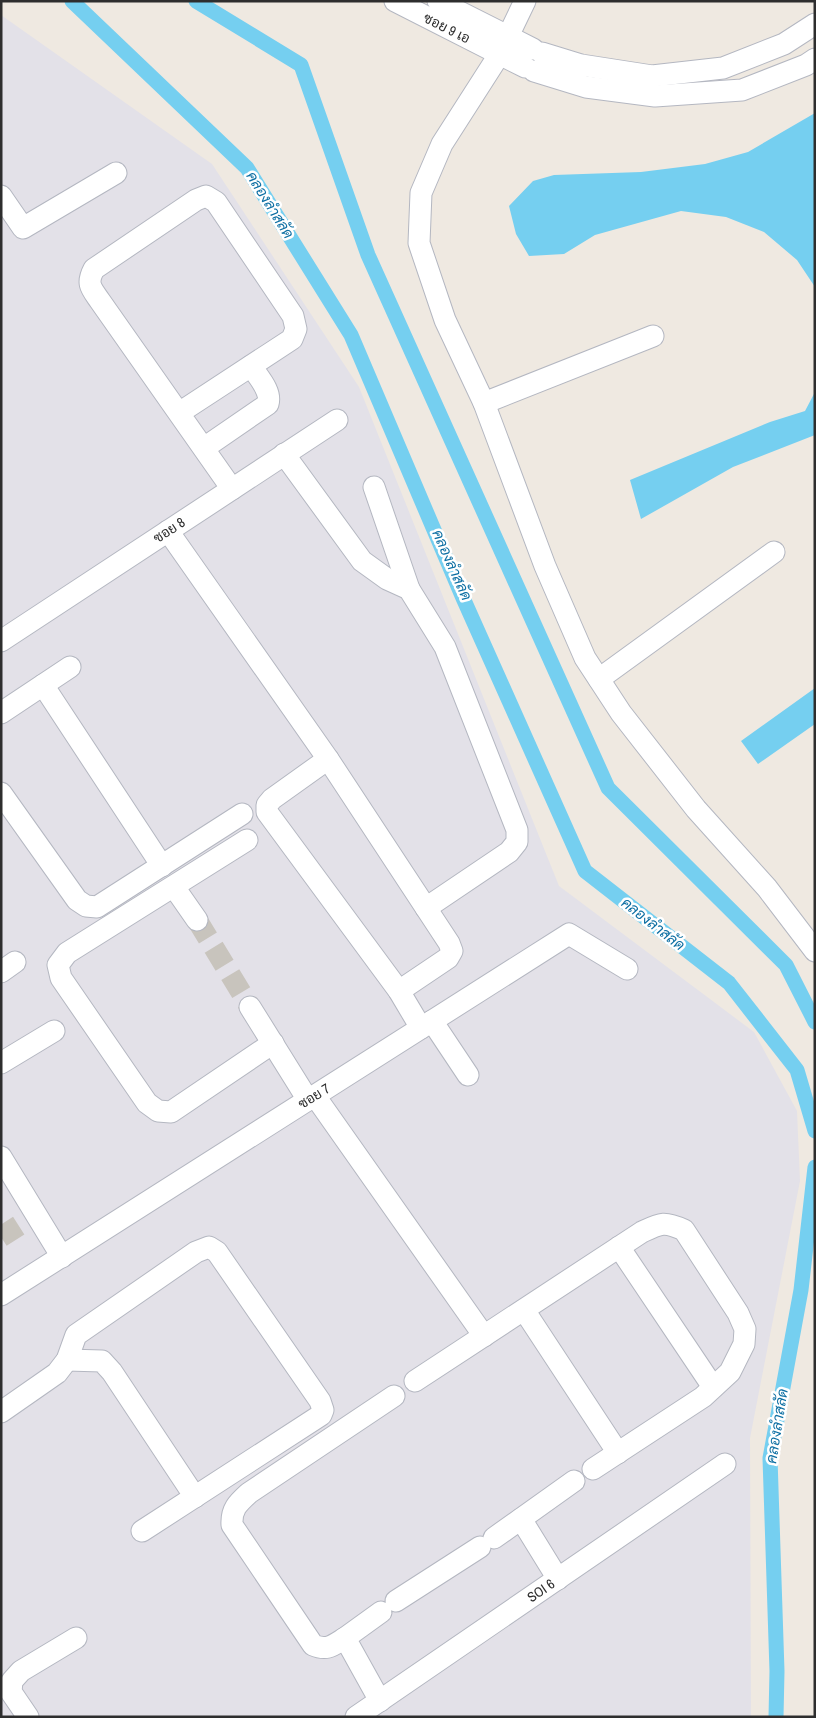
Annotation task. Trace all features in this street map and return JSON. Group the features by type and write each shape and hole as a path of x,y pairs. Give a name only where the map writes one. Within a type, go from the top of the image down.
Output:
{"street":[{"name":"ซอย 9 เอ","path":"395,1 503,46"},
{"name":"ซอย 9 เอ","path":"438,1 503,46"},
{"path":"525,1 503,46 442,144 421,194 419,243 445,320 484,403 545,566 585,658 622,713 696,809 767,888 815,951"},
{"path":"533,60 652,76 723,68 784,44 815,24"},
{"path":"503,46 586,87 654,96 742,90 806,65 815,59"},
{"path":"1,196 23,228 116,173"},
{"path":"179,413 292,339 296,329 293,316 216,202 206,196 196,200 94,269 89,278 90,286 100,301 232,489"},
{"path":"484,403 653,336"},
{"path":"204,448 268,404 270,399 268,392 251,366"},
{"name":"ซอย 8","path":"1,641 337,420"},
{"path":"284,454 362,561 386,579 409,589"},
{"path":"374,487 409,589 445,647 517,830 517,842 509,852 426,908"},
{"path":"168,531 328,760 450,943 452,951 448,958 399,991"},
{"path":"599,679 774,552"},
{"path":"1,713 70,667"},
{"path":"44,685 162,866"},
{"path":"328,760 272,798 267,805 267,812 399,991 468,1075"},
{"path":"1,793 77,900 86,906 97,907 242,814"},
{"path":"247,840 67,953 58,965 61,978 147,1103 158,1111 171,1112 273,1043"},
{"path":"174,887 198,920"},
{"name":"ซอย 7","path":"1,1295 569,934 627,969"},
{"path":"250,1007 311,1098 484,1336"},
{"path":"1,1064 54,1031"},
{"path":"1,1157 32,1218 62,1257"},
{"path":"415,1381 642,1232 662,1223 684,1230 738,1313 745,1329 744,1344 730,1372 703,1397 593,1469"},
{"path":"1,1412 57,1373 67,1360 76,1335 196,1252 209,1247 217,1252 320,1401 323,1410 321,1415 142,1531"},
{"path":"619,1247 713,1388"},
{"path":"524,1310 618,1453"},
{"path":"67,1360 90,1359 102,1361 112,1372 195,1497"},
{"path":"394,1396 249,1493 236,1505 232,1515 232,1525 312,1645 322,1648 330,1647 345,1638 388,1607 521,1519 574,1480"},
{"name":"SOI 6","path":"356,1717 725,1464"},
{"path":"521,1519 558,1579"},
{"path":"28,1717 12,1692 12,1681 21,1671 76,1638"},
{"path":"345,1638 380,1701"}],"shaded area":[{"path":"1,15 212,164 359,387 559,886 754,1032 797,1111 800,1181 750,1438 751,1717 1,1717"}],"water":[{"path":"815,113 815,287 797,260 764,232 726,217 681,211 595,235 564,254 529,256 516,234 509,206 533,181 554,175 641,172 705,164 748,152"},
{"path":"815,392 815,435 733,467 641,519 630,480 770,422 805,411"},
{"path":"815,688 815,724 758,764 741,741"}],"waterway":[{"name":"คลองลำสลัด","path":"72,1 247,168 351,335 463,598 585,871 729,983 797,1070 815,1131"},
{"path":"196,1 301,65 368,255 608,788 786,965 815,1022"},
{"name":"คลองลำสลัด","path":"776,1717 777,1671 770,1458 801,1290 815,1167"}],"tunnel":[{"path":"197,920 250,1007"},
{"path":"1,1237 26,1221"}]}
